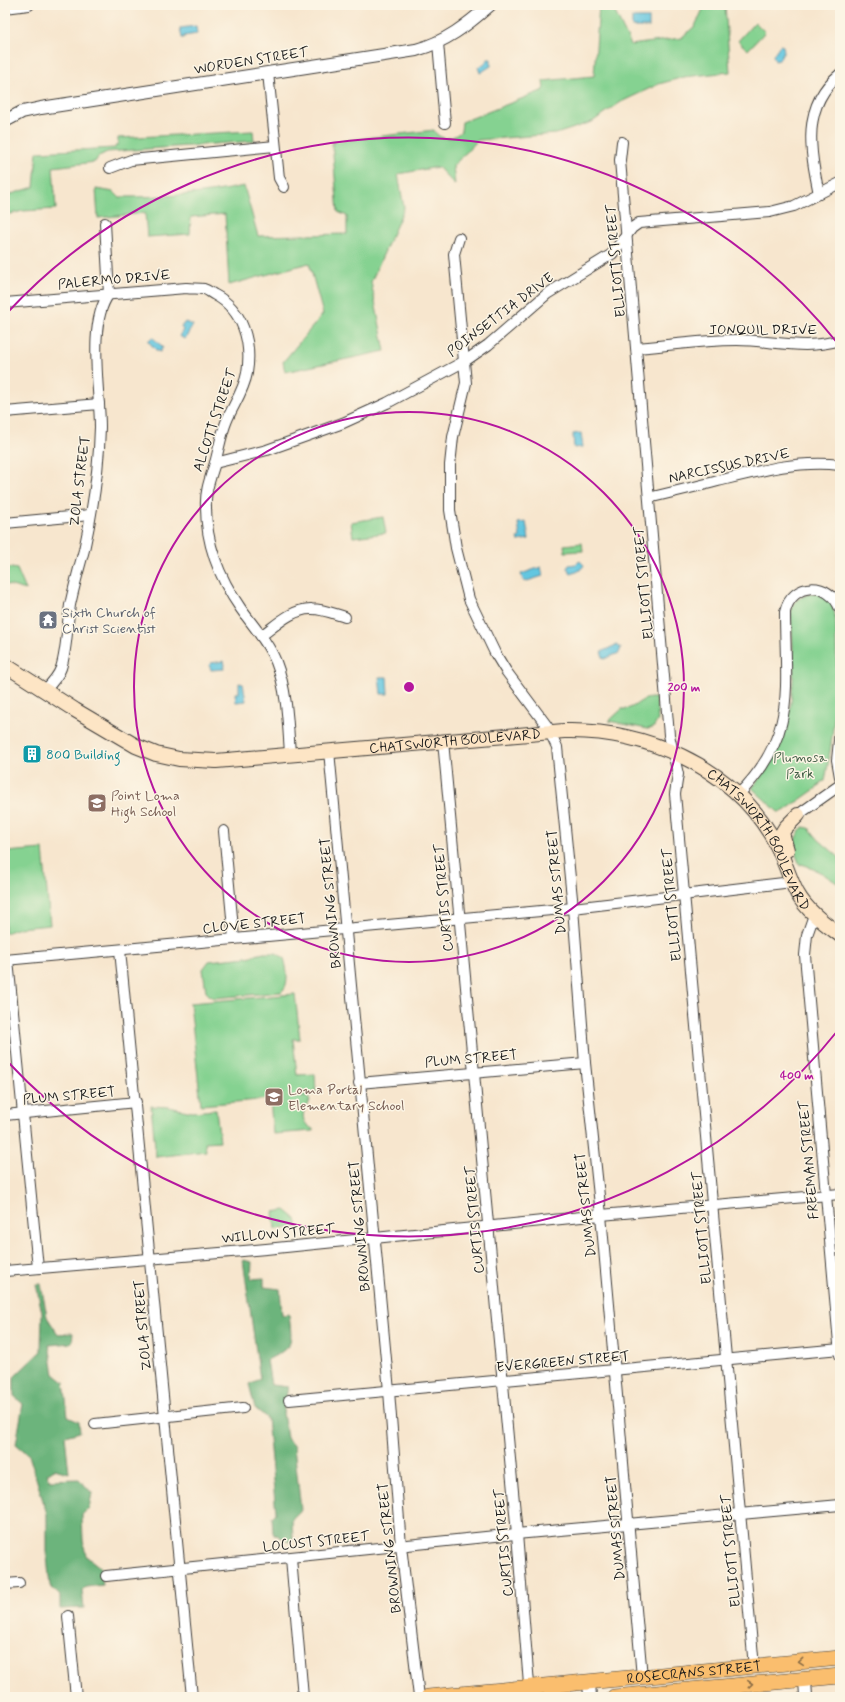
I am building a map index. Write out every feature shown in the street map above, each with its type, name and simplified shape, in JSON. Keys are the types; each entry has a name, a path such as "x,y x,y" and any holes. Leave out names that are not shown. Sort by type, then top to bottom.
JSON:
{"main road":[{"name":"CHATSWORTH BOULEVARD","path":"5,665 130,743 149,752 187,760 208,761 551,732 574,731 607,733 642,740 672,751 710,773 738,795 752,809 771,833 801,899 814,915 840,935"},
{"path":"790,876 790,856 782,835 785,828 798,815"},
{"name":"ROSECRANS STREET","path":"428,1697 589,1690 642,1677 840,1658"},
{"name":"ROSECRANS STREET","path":"614,1697 840,1676"}],"street":[{"path":"5,8 29,5"},
{"name":"WORDEN STREET","path":"5,121 31,109 416,50 438,43 466,26 490,5"},
{"path":"438,43 445,123"},
{"path":"268,73 279,178 284,187"},
{"path":"819,194 812,140 812,117 823,91 840,74"},
{"name":"ELLIOTT STREET","path":"622,142 620,160 626,237 672,751 678,774 675,794 728,1359 754,1667"},
{"path":"110,168 131,160 275,146"},
{"name":"POINSETTIA DRIVE","path":"215,463 267,450 347,422 387,403 465,361 488,345 547,294 612,254 632,228 639,224 770,212 794,206 840,183"},
{"path":"105,223 109,294"},
{"path":"459,238 454,254 465,361 466,386 454,437 450,465 450,510 457,554 469,598 495,653 506,672 551,732"},
{"name":"PALERMO DRIVE","path":"5,301 186,288 205,290 223,299"},
{"name":"ZOLA STREET","path":"45,690 59,673 62,664 70,606 90,515 99,454 97,366 98,322 102,302 109,294"},
{"name":"ALCOTT STREET","path":"223,299 240,318 247,338 248,356 244,384 222,434 215,463 206,490 207,528 212,550 227,588 261,636 275,661 280,676 290,754"},
{"name":"JONQUIL DRIVE","path":"637,348 734,340 790,346 830,343 840,340"},
{"path":"5,412 99,404"},
{"name":"NARCISSUS DRIVE","path":"649,498 775,468 808,463 840,465"},
{"path":"5,523 29,522 90,515"},
{"path":"738,795 762,768 774,748 780,731 786,695 787,673 785,612 788,604 800,591 814,587 823,590 833,597 840,609"},
{"path":"261,636 290,616 304,609 316,609 346,617"},
{"path":"840,731 837,760 840,777"},
{"name":"DUMAS STREET","path":"551,732 557,747 573,908 585,1063 601,1215 642,1677"},
{"name":"CURTIS STREET","path":"443,741 475,1071 517,1534 529,1692"},
{"name":"BROWNING STREET","path":"329,751 389,1391 401,1546 419,1697"},
{"path":"771,833 840,785"},
{"path":"224,831 234,939"},
{"name":"CLOVE STREET","path":"7,960 459,917 573,908 685,895 790,876"},
{"name":"FREEMAN STREET","path":"814,915 808,935 805,955 825,1195 840,1351"},
{"name":"ZOLA STREET","path":"120,950 136,1102 192,1697"},
{"path":"7,960 38,1268"},
{"name":"PLUM STREET","path":"359,1083 475,1071 585,1063"},
{"name":"PLUM STREET","path":"5,1115 136,1102"},
{"name":"WILLOW STREET","path":"5,1271 266,1249 601,1215 840,1194"},
{"name":"EVERGREEN STREET","path":"289,1400 728,1359 840,1351"},
{"path":"95,1424 242,1408"},
{"name":"LOCUST STREET","path":"106,1576 179,1570 517,1534 840,1505"},
{"path":"291,1558 304,1697"},
{"path":"5,1584 19,1582"},
{"path":"68,1616 76,1697"},
{"path":"805,1679 806,1697"}],"green space":[{"path":"599,5 609,5 614,10 631,45 681,38 695,26 705,5 725,5 730,72 684,77 659,84 621,102 592,122 556,134 478,140 453,166 455,185 438,167 398,174 404,208 371,282 385,351 285,372 283,362 323,314 309,263 229,285 225,214 191,217 190,234 147,237 145,213 98,218 96,189 114,192 119,197 135,197 198,193 244,186 258,236 347,234 347,216 338,212 332,142 434,130 443,138 455,136 461,131 462,122 544,90 543,81 594,76"},
{"path":"755,22 765,32 748,50 738,41"},
{"path":"253,131 254,141 107,152 99,156 95,162 53,167 56,209 23,211 5,215 5,196 34,187 37,152 115,148 116,145 118,145 118,138"},
{"path":"383,517 386,533 353,537 351,522"},
{"path":"582,543 583,551 565,552 564,545"},
{"path":"5,567 17,569 26,590 5,584"},
{"name":"Plumosa Park","path":"817,593 826,597 831,602 836,622 836,694 833,729 825,781 821,782 818,787 784,811 778,812 752,788 767,768 778,748 790,707 793,686 793,640 791,616 793,606 803,596"},
{"path":"656,698 658,720 653,728 647,729 609,721 622,709 632,707 646,699"},
{"path":"803,827 809,828 819,840 840,858 840,885 822,873 802,864 800,865 794,845 796,837"},
{"path":"43,849 50,925 19,928 5,933 5,852"},
{"path":"264,953 276,953 284,958 287,981 281,992 215,998 211,997 206,992 203,969 209,961 247,957"},
{"path":"295,994 300,1039 293,1039 297,1075 315,1074 316,1094 296,1097 307,1096 310,1101 303,1116 306,1124 313,1129 313,1131 273,1134 270,1099 201,1105 190,1003"},
{"path":"151,1106 169,1107 192,1112 216,1110 220,1141 205,1142 206,1151 156,1157"},
{"path":"285,1210 296,1219 298,1228 275,1229 273,1212"},
{"path":"243,1260 252,1262 251,1279 264,1278 264,1287 280,1289 282,1315 289,1314 291,1332 290,1343 283,1351 267,1360 271,1385 288,1387 283,1413 287,1438 294,1447 301,1510 292,1519 293,1539 289,1542 273,1533 272,1517 276,1513 267,1418 255,1408 249,1384 260,1379"},
{"path":"36,1284 41,1284 47,1317 58,1334 73,1333 72,1343 49,1345 54,1374 64,1382 68,1417 79,1422 80,1432 65,1436 69,1473 54,1469 47,1474 50,1480 79,1479 92,1493 89,1508 82,1515 83,1540 86,1556 101,1568 103,1585 86,1587 82,1591 84,1608 60,1609 60,1596 50,1586 47,1557 47,1514 29,1455 16,1444 23,1404 14,1396 14,1377 41,1351 42,1313"}],"water":[{"path":"632,18 649,18 649,27 632,27"},
{"path":"196,26 197,34 184,36 184,38 182,38 180,28"},
{"path":"780,45 783,46 784,51 779,60 775,61 773,55"},
{"path":"488,59 491,59 491,66 480,73 478,67 484,64"},
{"path":"185,322 193,325 185,339 179,336 183,330 181,327"},
{"path":"152,337 163,347 160,352 156,350 148,341"},
{"path":"581,433 583,447 574,448 573,434"},
{"path":"526,522 529,539 518,541 517,538 520,537 518,523"},
{"path":"580,561 584,565 583,567 577,572 571,573 567,568 569,565 576,564"},
{"path":"541,567 543,576 524,582 521,574"},
{"path":"616,645 621,648 619,653 604,659 601,652"},
{"path":"224,661 224,669 211,670 209,665 211,663"},
{"path":"379,677 387,677 388,694 381,694"},
{"path":"239,683 243,684 246,701 236,702 235,693 239,693"}],"place":[{"name":"Sixth Church of Christ Scientist","path":"48,620"},
{"name":"800 Building","path":"32,754"},
{"name":"Point Loma High School","path":"97,803"},
{"name":"Loma Portal Elementary School","path":"274,1097"}]}
